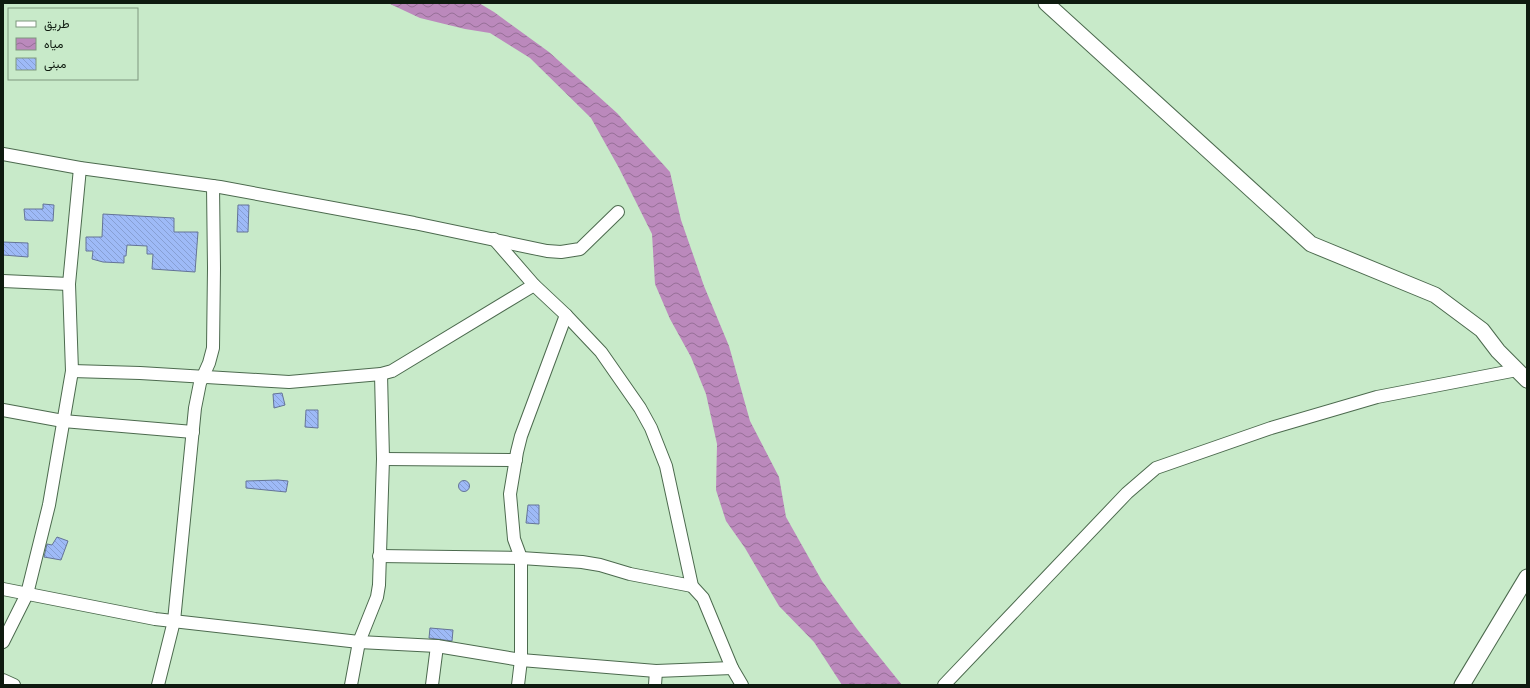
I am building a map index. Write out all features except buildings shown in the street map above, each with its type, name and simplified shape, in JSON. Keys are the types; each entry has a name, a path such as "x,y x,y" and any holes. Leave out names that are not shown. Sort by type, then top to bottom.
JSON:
{"street":[{"path":"1046,3 1311,244 1435,295 1482,330 1498,351 1522,375"},
{"path":"3,154 80,168 213,186 414,223 547,251 560,252 580,249 618,212"},
{"path":"3,642 27,594 49,505 72,371 69,284 80,168"},
{"path":"158,685 174,621 195,408 200,383 213,348 213,186"},
{"path":"494,239 534,285 566,315 601,352 640,408 651,428 666,466 692,586 703,598 732,668 742,685"},
{"path":"3,281 69,284"},
{"path":"72,371 203,376 289,382 381,374 392,371 534,285"},
{"path":"518,685 521,660 521,558 514,539 510,494 521,436 566,315"},
{"path":"351,685 359,642 377,597 379,585 383,459 381,374"},
{"path":"944,685 1127,493 1156,468 1271,428 1377,397 1522,375"},
{"path":"3,410 63,421 193,432"},
{"path":"383,459 516,460"},
{"path":"380,556 521,558 592,563 630,574 692,586"},
{"path":"1462,685 1527,577"},
{"path":"3,589 155,619 359,642 437,646 521,660 656,671 732,668"},
{"path":"432,685 437,646"},
{"path":"655,685 656,671"},
{"path":"3,680 14,685"}],"water":[{"path":"388,3 479,3 494,12 549,52 617,113 670,172 681,220 704,286 729,346 750,421 779,477 786,517 822,581 857,629 902,685 842,685 814,642 779,606 745,548 726,521 716,490 717,444 706,394 691,357 670,319 655,284 652,234 619,168 591,118 530,58 490,33 465,29 420,18"}]}
